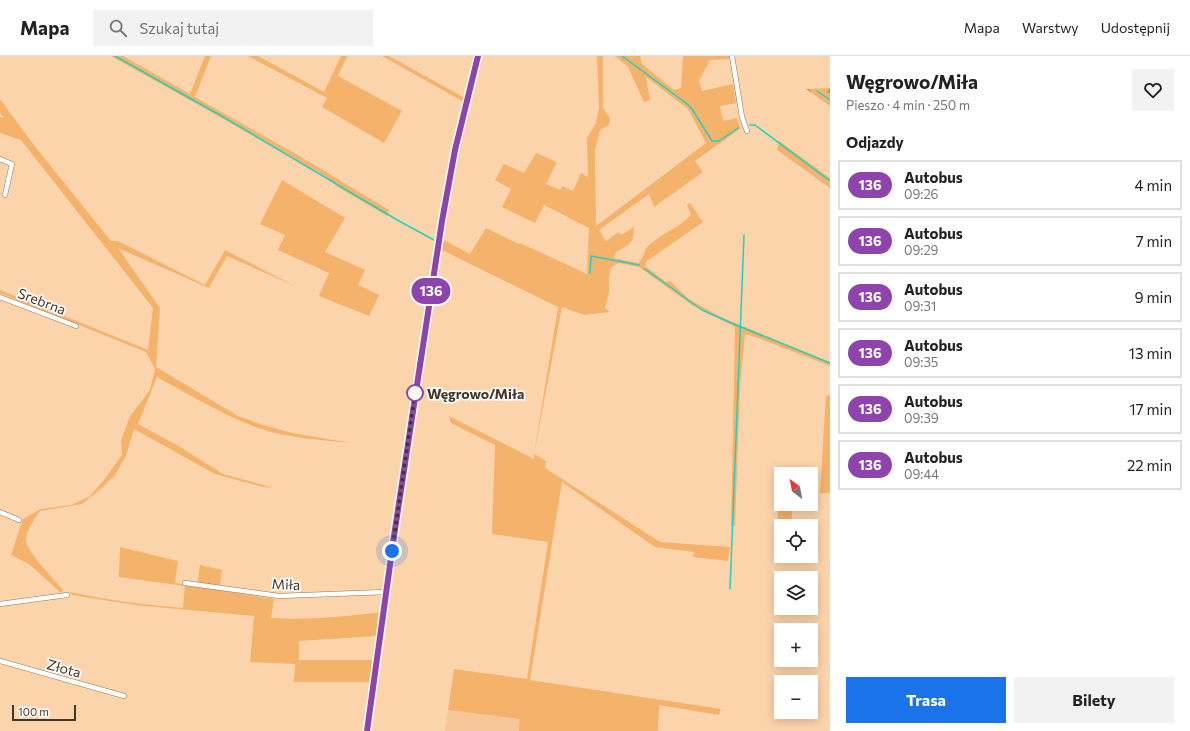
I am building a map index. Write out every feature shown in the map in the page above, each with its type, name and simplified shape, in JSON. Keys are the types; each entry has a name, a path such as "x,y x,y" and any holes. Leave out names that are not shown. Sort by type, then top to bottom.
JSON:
{"street":[{"path":"367,731 386,592 442,221 455,150 478,56"},
{"path":"732,56 742,117 747,130"},
{"path":"0,159 12,164 5,195"},
{"name":"Srebrna","path":"0,297 76,326"},
{"path":"0,512 19,520"},
{"name":"Miła","path":"185,583 279,596 386,592"},
{"path":"0,604 67,595"},
{"name":"Złota","path":"0,661 124,696"}],"shaded area":[{"path":"448,710 521,719 519,731 445,731"}],"green space":[{"path":"111,56 123,56 190,94 205,56 211,56 195,97 301,157 389,210 387,216 336,186 325,176"},
{"path":"248,56 258,56 324,92 341,56 347,56 338,76 402,111 384,143 322,107 327,98"},
{"path":"382,56 389,56 463,97 464,102"},
{"path":"597,56 603,56 603,108 610,118 609,125 600,130 595,150 596,226 706,143 688,109 646,77 650,100 644,102 628,67 615,56 640,56 642,64 674,90 681,88 683,56 729,56 729,59 710,60 699,81 702,91 733,84 736,103 720,106 723,121 737,118 741,128 695,161 703,172 654,207 649,194 599,230 606,241 619,232 621,235 634,227 633,239 628,245 616,252 614,258 638,263 642,259 647,247 652,242 681,224 691,215 687,205 690,203 703,222 647,261 645,266 666,282 670,281 690,300 721,317 830,362 830,366 745,334 740,387 735,526 731,526 735,327 692,305 639,267 619,263 611,267 609,293 605,308 610,312 584,315 562,307 534,454 558,307 440,249 442,239 470,254 486,228 587,274 589,228 544,205 535,223 502,207 511,189 495,180 504,164 524,173 536,153 557,162 546,184 560,190 562,186 573,191 581,173 588,177 587,138 596,123 599,109"},
{"path":"830,88 830,106 806,89"},
{"path":"0,99 33,144 111,241 118,241 205,285 225,250 295,286 227,256 209,288 118,248 160,308 156,367 238,416 292,433 351,443 316,440 258,428 220,411 157,377 138,424 177,445 223,474 274,488 263,487 215,474 134,429 126,456 115,475 103,487 82,504 40,511 29,529 26,541 31,552 63,590 61,593 29,564 11,555 23,519 41,509 71,505 89,497 104,480 122,455 121,441 130,416 150,390 155,369 146,352 0,293 0,290 148,350 153,308 21,140 0,133 0,117 4,118 0,113"},
{"path":"779,141 830,178 830,188 777,150"},
{"path":"282,180 345,218 325,252 365,270 358,285 379,295 369,316 319,296 329,273 278,250 285,235 260,224"},
{"path":"826,395 830,396 830,493 820,493"},
{"path":"449,416 534,459 534,454 546,461 545,468 660,542 730,547 728,561 693,557 694,552 655,547 562,482 530,680 721,709 719,715 659,705 658,731 519,731 520,719 448,710 454,669 527,679 548,542 492,534 495,445 451,423"},
{"path":"778,511 792,511 791,519 778,519"},
{"path":"120,547 178,561 175,583 197,586 200,565 222,570 219,590 274,599 271,618 326,618 381,612 377,636 299,641 299,660 373,660 370,682 294,682 295,664 250,662 254,616 135,605 72,595 70,592 126,602 183,608 185,586 119,577"}],"waterway":[{"path":"115,56 218,114 399,221 434,240"},
{"path":"622,56 686,103 692,109 712,141 719,141 738,128"},
{"path":"817,91 830,100"},
{"path":"750,125 755,125 830,181"},
{"path":"730,589 744,235"},
{"path":"590,273 591,256 639,265"},
{"path":"645,269 702,310 830,363"}],"bus line":[{"name":"136","path":"367,731 394,536 442,221 455,150 478,56"}],"place":[{"name":"Węgrowo/Miła","path":"415,393"}],"route":[{"path":"392,551 415,393"}]}
